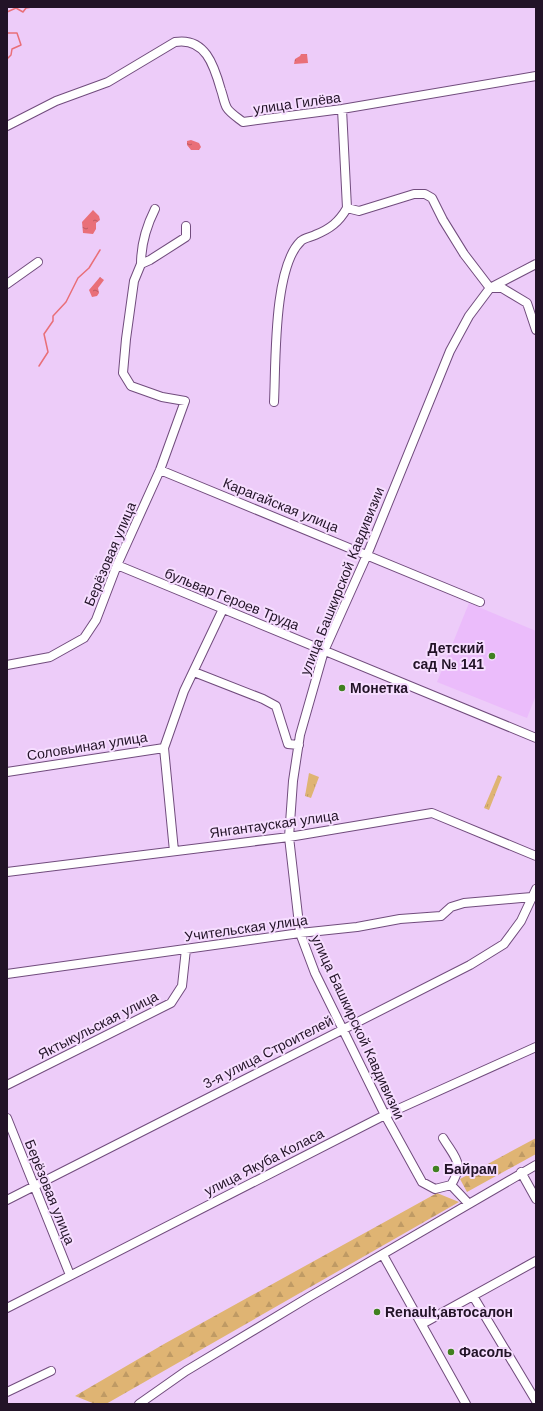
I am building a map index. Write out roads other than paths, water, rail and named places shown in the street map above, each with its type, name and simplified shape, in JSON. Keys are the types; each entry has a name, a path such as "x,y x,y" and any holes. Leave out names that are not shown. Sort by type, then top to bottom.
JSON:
{"street":[{"name":"улица Гилёва","path":"7,126 56,101 108,82 174,42 186,41 197,45 205,52 218,76 227,108 243,122 342,109 536,76"},
{"path":"274,402 283,277 292,256 301,241 325,231 338,222 347,208 342,109"},
{"path":"347,208 359,211 414,194 425,194 432,198 443,220 464,254 490,288 502,288 527,303 536,330"},
{"path":"155,210 146,227 141,250 141,264 186,237 186,226"},
{"path":"7,284 38,262"},
{"name":"Берёзовая улица","path":"7,665 50,657 84,638 96,620 117,566 160,470 185,401 162,397 131,386 123,373 134,281 141,264"},
{"name":"улица Башкирской Кавдивизии","path":"451,1185 435,1189 422,1182 385,1115 315,973 300,933 289,836 293,781 299,746 313,686 324,651 367,555 450,351 469,316 490,288 536,264"},
{"name":"Карагайская улица","path":"160,470 480,602"},
{"name":"бульвар Героев Труда","path":"117,566 536,738"},
{"name":"Соловьиная улица","path":"7,772 164,748 184,691 223,609"},
{"path":"194,672 263,699 276,706 288,744 299,746"},
{"path":"164,748 174,851"},
{"name":"Янгантауская улица","path":"7,872 289,836 432,813 536,856"},
{"name":"3-я улица Строителей","path":"7,1200 342,1028 470,965 504,944 521,921 536,889"},
{"name":"Учительская улица","path":"7,974 300,933 441,916 451,906 464,903 532,897"},
{"name":"Яктыкульская улица","path":"7,1085 171,1003 182,986 186,949"},
{"name":"улица Якуба Коласа","path":"7,1308 385,1115 536,1047"},
{"name":"Берёзовая улица","path":"7,1118 70,1275"},
{"path":"443,1138 458,1163 459,1172 451,1185 468,1203"},
{"path":"139,1404 186,1371 520,1172 536,1164"},
{"path":"520,1172 536,1199"},
{"path":"382,1255 466,1404"},
{"path":"422,1324 536,1261"},
{"path":"473,1296 536,1401"},
{"path":"7,1392 51,1371"}],"water":[{"path":"301,54 307,54 308,63 294,64 295,59"},
{"path":"191,140 199,143 201,147 199,150 191,150 187,145 187,141"},
{"path":"93,210 99,216 100,220 96,223 96,229 93,234 83,233 82,222"},
{"path":"100,277 104,280 98,288 99,293 97,296 92,297 89,290"}],"waterway":[{"path":"7,12 16,8 23,12 26,8 32,7"},
{"path":"7,33 17,33 21,45 12,49 11,55 7,59"},
{"path":"39,366 48,352 44,334 53,321 53,316 66,302 78,278 89,268 100,250"}],"place":[{"name":"Детский сад № 141","path":"492,656"},
{"name":"Монетка","path":"342,688"},
{"name":"Байрам","path":"436,1169"},
{"name":"Renault,автосалон","path":"377,1312"},
{"name":"Фасоль","path":"451,1352"}]}
